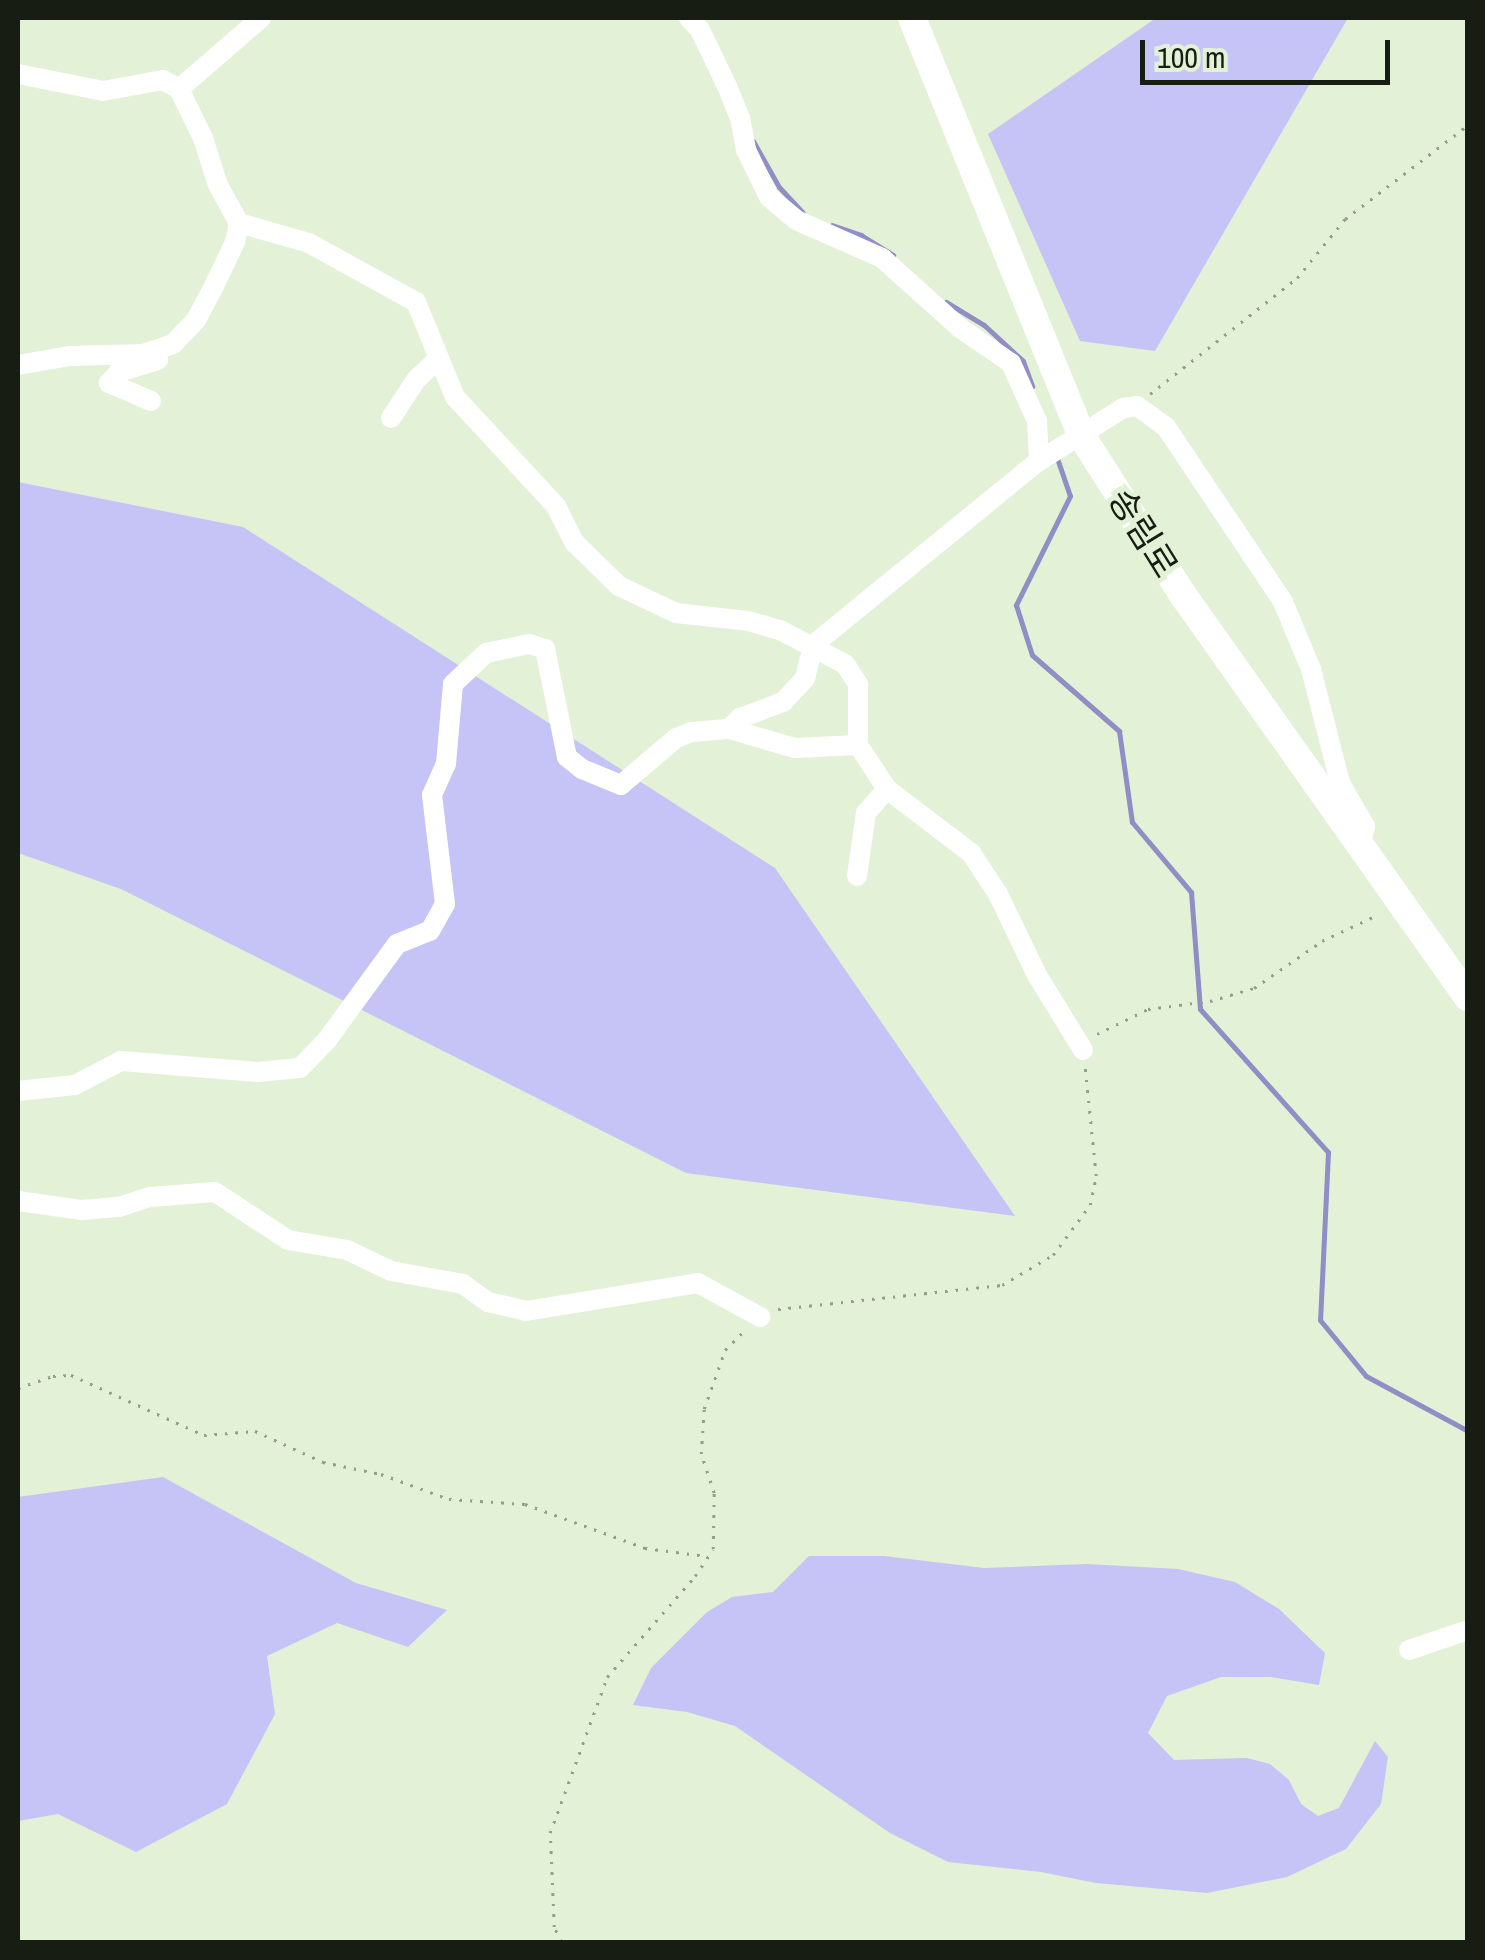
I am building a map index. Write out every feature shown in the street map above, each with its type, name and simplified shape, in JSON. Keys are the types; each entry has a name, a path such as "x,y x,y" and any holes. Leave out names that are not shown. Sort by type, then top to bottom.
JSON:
{"main road":[{"name":"송림로","path":"912,18 1081,435 1182,595 1468,997"}],"lane":[{"path":"179,89 258,18"},
{"path":"688,18 700,30 727,86 740,118 746,150 769,197 796,220 882,258 960,328 1011,363 1037,420 1039,462"},
{"path":"18,74 37,74 103,91 164,80 179,89 203,138 218,185 239,222 236,242 196,320 160,359 120,372 109,383 151,401"},
{"path":"239,222 309,243 416,302 454,397 556,506 574,542 619,586 676,613 748,621 814,644 844,664 858,684 858,745 886,789 971,853 998,894 1036,976 1083,1050"},
{"path":"18,365 70,356 143,354 173,344"},
{"path":"391,418 416,380 437,360"},
{"path":"729,729 740,718 783,702 805,678 814,644 1039,462 1122,408 1137,406 1166,426 1177,440 1283,602 1311,669 1340,783 1366,826 1361,844"},
{"path":"18,1091 75,1085 121,1061 258,1072 300,1068 327,1040 397,944 430,932 445,904 432,796 446,764 453,684 486,653 529,644 545,649 566,757 620,785 676,738 692,732 729,729 794,748 858,745"},
{"path":"857,876 866,812 886,789"},
{"path":"18,1201 82,1210 119,1207 150,1197 215,1192 288,1240 347,1250 391,1271 462,1284 488,1302 526,1311 698,1283 760,1317"},
{"path":"1410,1650 1468,1630"}],"path":[{"path":"1137,406 1297,278 1345,219 1468,125"},
{"path":"561,1942 554,1927 550,1833 606,1677 712,1549 714,1493 702,1454 704,1409 726,1350 768,1310 1002,1285 1053,1255 1090,1205 1096,1176 1083,1050 1090,1038 1148,1009 1210,1001 1254,988 1322,941 1402,903"},
{"path":"18,1388 53,1376 72,1375 204,1435 255,1430 322,1462 381,1474 433,1494 525,1504 644,1548 708,1556"}],"shaded area":[{"path":"1156,18 1348,18 1155,351 1080,341 988,134"},
{"path":"18,482 243,527 775,868 1015,1216 686,1173 121,889 18,853"},
{"path":"163,1477 356,1583 447,1610 408,1647 337,1623 267,1656 275,1714 227,1804 136,1852 58,1814 18,1821 18,1497"},
{"path":"809,1556 884,1556 984,1568 1086,1564 1178,1569 1235,1582 1279,1609 1325,1653 1319,1685 1271,1677 1221,1677 1167,1696 1148,1733 1174,1760 1247,1758 1270,1764 1289,1780 1301,1804 1318,1816 1339,1808 1375,1741 1388,1757 1381,1804 1346,1849 1287,1877 1207,1893 1096,1883 1041,1872 948,1862 890,1833 735,1726 687,1712 633,1705 651,1668 707,1612 732,1597 773,1592"}],"waterway":[{"path":"753,141 779,187 803,213"},
{"path":"832,225 861,235 893,255"},
{"path":"946,302 984,325 1023,361 1032,386"},
{"path":"1057,458 1070,496 1016,605 1032,655 1119,731 1132,822 1191,892 1200,1009 1328,1152 1320,1320 1366,1376 1468,1431"}]}
